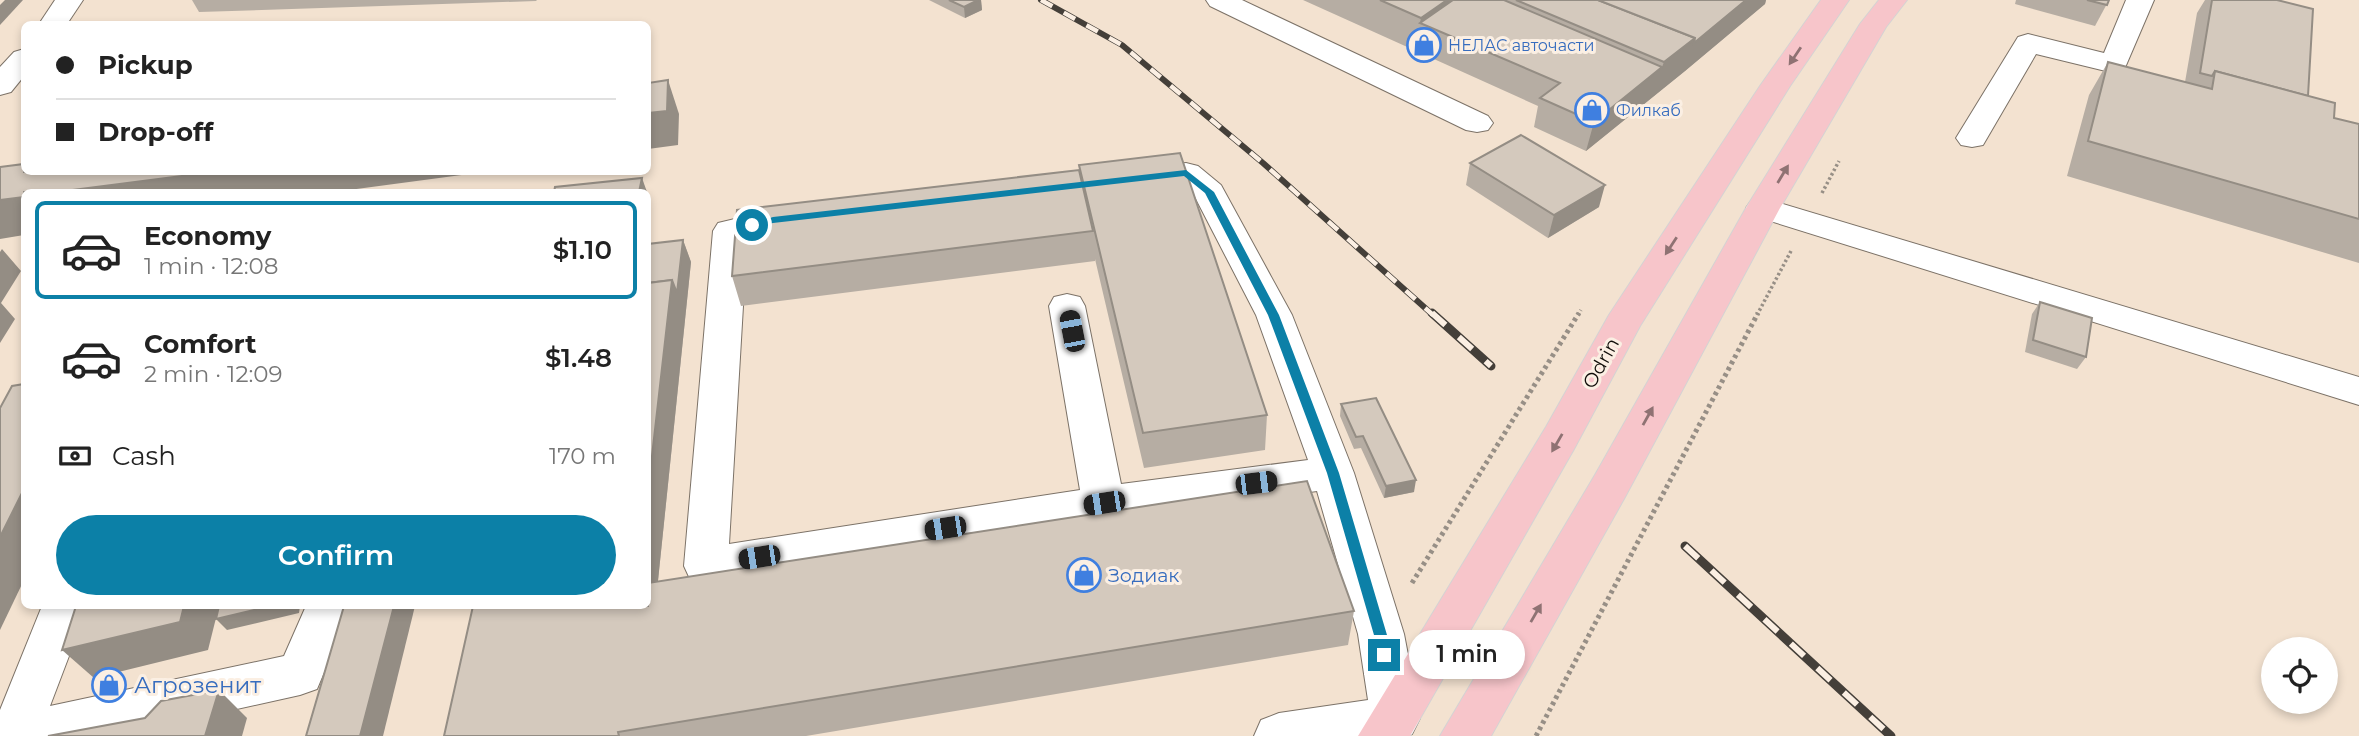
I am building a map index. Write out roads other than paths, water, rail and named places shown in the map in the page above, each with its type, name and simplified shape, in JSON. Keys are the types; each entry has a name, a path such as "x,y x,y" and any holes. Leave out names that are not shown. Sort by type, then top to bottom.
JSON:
{"main road":[{"name":"Odrin","path":"1389,727 1560,438 1622,324 1775,86 1835,0"},
{"path":"1465,736 1610,486 1763,208 1874,23 1893,0"}],"street":[{"path":"55,21 69,0"},
{"path":"1220,0 1477,123"},
{"path":"1972,138 2028,43 2114,64 2140,0"},
{"path":"0,86 21,62"},
{"path":"1097,183 1186,173 1209,192 1273,315 1333,473 1381,635 1389,727 1279,736"},
{"path":"1763,208 2359,391"},
{"path":"814,215 773,220 730,231 706,566 1104,503 1333,473"},
{"path":"1068,306 1104,503"},
{"path":"14,736 64,609"},
{"path":"14,736 300,674 328,609"}],"railway":[{"path":"1041,0 1122,45 1263,163 1433,315"},
{"path":"1432,313 1491,366"},
{"path":"1685,546 1891,736"}],"place":[{"name":"НЕЛАС авточасти","path":"1424,45"},
{"name":"Филкаб","path":"1592,110"},
{"name":"Зодиак","path":"1084,575"},
{"name":"Агрозенит","path":"109,685"}]}
